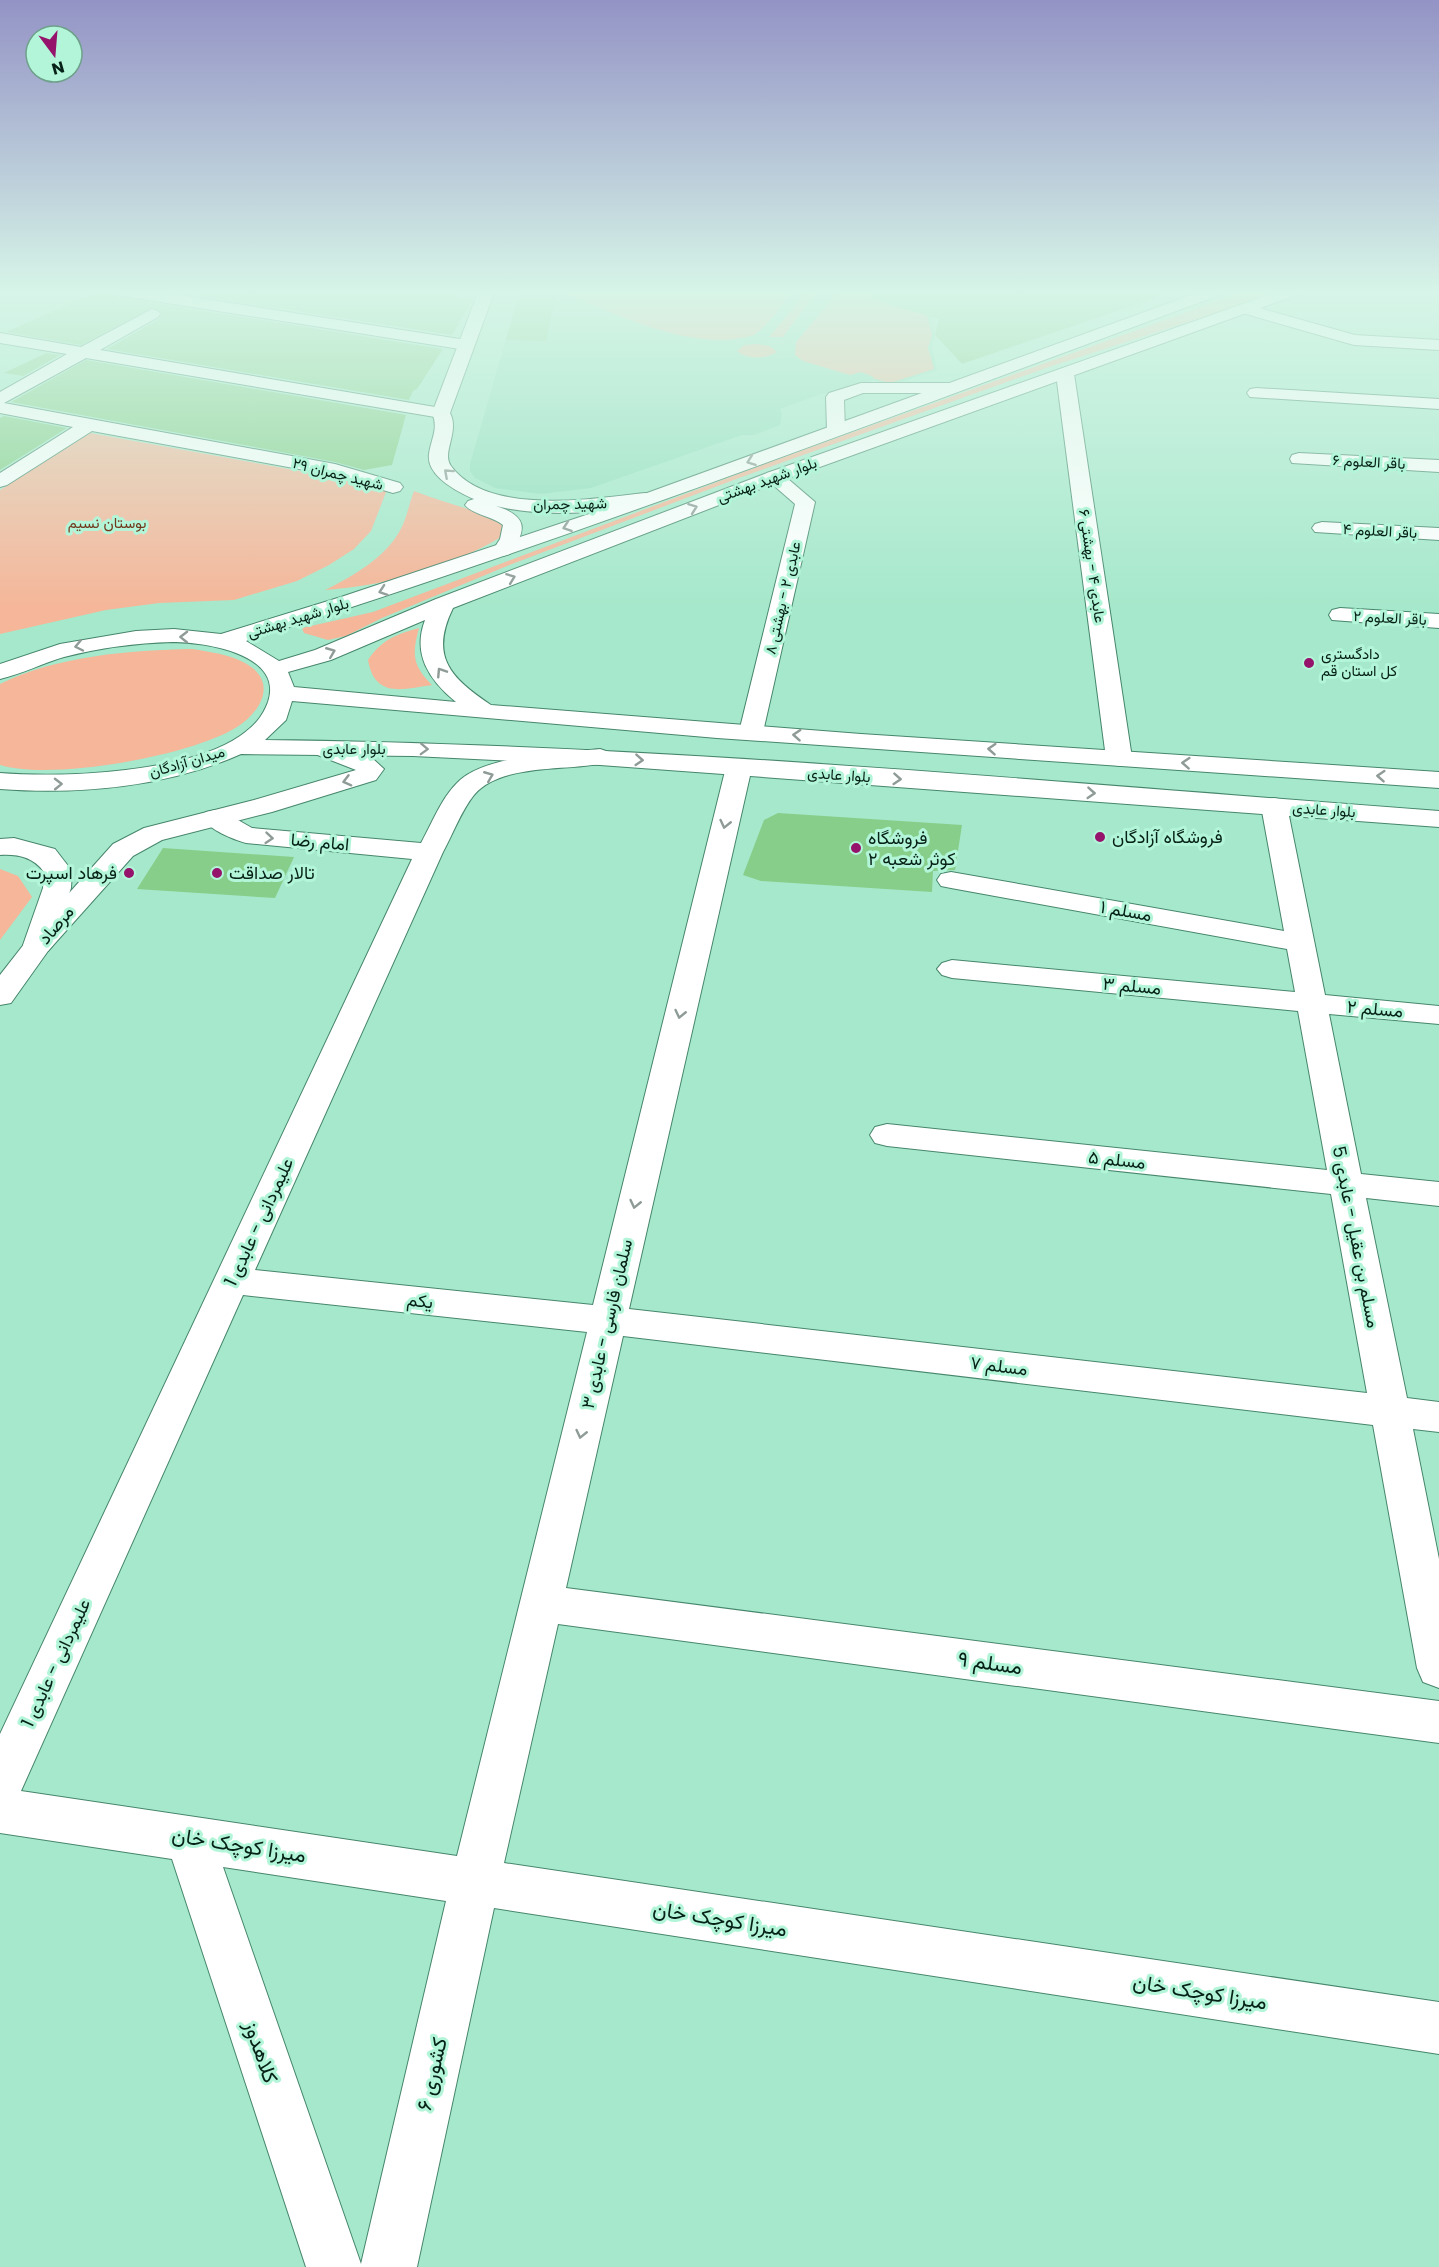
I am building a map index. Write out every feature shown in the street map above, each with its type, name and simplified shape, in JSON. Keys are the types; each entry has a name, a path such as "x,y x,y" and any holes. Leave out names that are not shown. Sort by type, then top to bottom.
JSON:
{"street":[{"path":"340,396 441,413"},
{"name":"شهید چمران","path":"447,396 441,413 446,423 438,457 440,466 466,488 491,497 543,506 568,507 645,500"},
{"path":"836,430 835,397 838,396"},
{"name":"بلوار شهید بهشتی","path":"222,641 336,607 503,550 930,396"},
{"name":"بلوار شهید بهشتی","path":"275,669 323,655 444,604 774,477 1003,396"},
{"name":"عابدی ۴ - بهشتی ۶","path":"1068,396 1119,758"},
{"path":"1302,396 1439,404"},
{"name":"شهید چمران ۲۹","path":"0,408 335,470 393,487"},
{"path":"420,462 422,443 431,421 441,413"},
{"path":"0,481 90,424"},
{"name":"باقر العلوم ۶","path":"1299,459 1439,466"},
{"name":"عابدی ۲ - بهشتی ۸","path":"750,732 805,502 774,477"},
{"path":"437,489 453,498 506,516 515,531 514,537 503,550"},
{"name":"باقر العلوم ۴","path":"1322,528 1439,534"},
{"path":"444,604 434,621 429,640 432,659 442,677 460,695 484,711"},
{"path":"336,607 333,615 338,622 349,628 380,631"},
{"name":"باقر العلوم ۲","path":"1340,615 1439,621"},
{"path":"0,672 68,649 137,638 185,636 241,646 261,657 275,669 284,693 750,732 1439,780"},
{"path":"0,658 31,660"},
{"name":"میدان آزادگان","path":"12,783 76,784 118,779 172,770 209,759 257,737 271,723 280,708 284,693"},
{"name":"بلوار عابدی","path":"239,747 413,749 600,757 1439,819"},
{"name":"مرصاد","path":"0,996 38,945 123,850 153,834 367,775 371,769 363,763 324,749"},
{"name":"علیمردانی - عابدی 1","path":"0,1785 429,852 467,788 487,774 519,767 600,757"},
{"name":"سلمان فارسی - عابدی ۳","path":"475,1881 739,767"},
{"path":"0,794 12,783"},
{"name":"مسلم بن عقیل - عابدی 5","path":"1274,806 1439,1668"},
{"name":"امام رضا","path":"215,818 246,836 429,852"},
{"path":"0,847 14,846 45,855 58,871 57,888 38,945"},
{"name":"مسلم ۱","path":"951,880 1300,943"},
{"name":"مسلم ۳","path":"952,969 1311,1003"},
{"name":"مسلم ۲","path":"1311,1003 1439,1015"},
{"name":"مسلم ۵","path":"887,1135 1439,1194"},
{"name":"یکم","path":"232,1281 608,1320"},
{"name":"مسلم ۷","path":"608,1320 1439,1417"},
{"name":"مسلم ۹","path":"541,1603 1439,1722"},
{"name":"میرزا کوچک خان","path":"0,1810 1439,2028"},
{"name":"کلاهدوز","path":"189,1838 334,2267"},
{"name":"کشوری ۶","path":"389,2267 475,1881"}],"shaded area":[{"path":"490,396 816,396 780,409 782,413 780,425 754,435 742,435 591,488 541,494 495,488 475,478 470,471"}],"green space":[{"path":"954,396 969,396 739,478 512,564 382,618 346,636 328,640 304,633 302,628 373,612 770,462"},
{"name":"بوستان نسیم","path":"90,433 388,487 371,531 354,549 297,581 234,600 159,603 106,610 0,634 0,490"},
{"path":"414,491 504,523 501,537 460,558 416,574 393,580 325,590 360,571 390,544 404,522"},
{"path":"419,628 415,659 425,678 432,685 401,689 384,686 377,681 368,660 378,647 390,639"},
{"path":"192,649 232,657 255,670 261,678 264,687 263,696 253,713 237,727 216,738 188,747 121,763 52,770 0,765 0,684 45,667 94,656"},
{"path":"0,869 18,876 32,897 0,940"}],"building":[{"path":"22,396 294,396 406,415 392,465 364,470 335,462 11,402"},
{"path":"384,396 411,396 409,400"},
{"path":"4,416 67,428 0,470 0,418"},
{"name":"فروشگاه کوثر شعبه ۲","path":"778,813 962,825 955,870 933,871 932,892 761,881 743,875 764,820"},
{"name":"تالار صداقت","path":"163,848 294,857 275,898 137,889"}],"place":[{"name":"دادگستری کل استان قم","path":"1309,663"},
{"name":"فروشگاه آزادگان","path":"1100,837"},
{"name":"فروشگاه کوثر شعبه ۲","path":"856,848"},
{"name":"فرهاد اسپرت","path":"129,873"},
{"name":"تالار صداقت","path":"217,873"}]}
